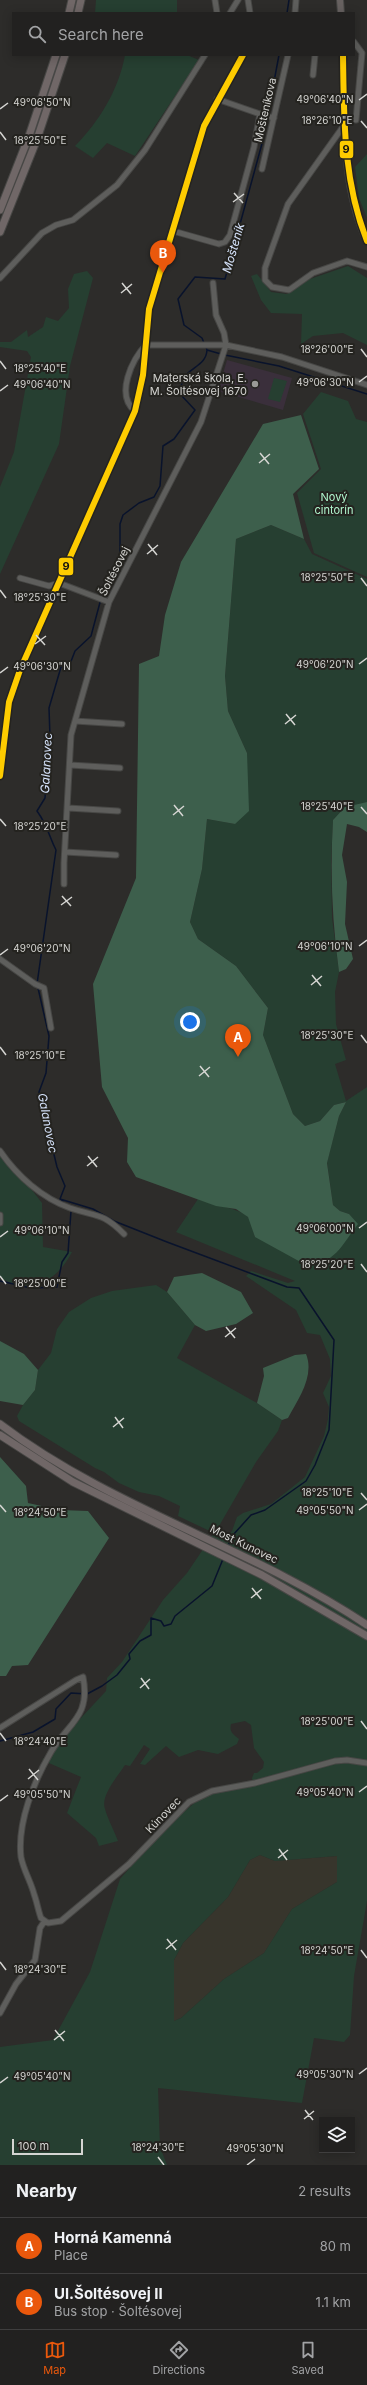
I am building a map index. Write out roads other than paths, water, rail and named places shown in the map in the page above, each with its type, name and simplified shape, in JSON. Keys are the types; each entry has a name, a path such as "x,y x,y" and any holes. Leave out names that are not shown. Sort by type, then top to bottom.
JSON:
{"highway":[{"path":"68,12 72,0"},
{"path":"78,12 81,0"},
{"path":"0,210 29,136 56,56"},
{"path":"0,232 37,138 65,56"},
{"name":"Most Kunovec","path":"0,1424 75,1473 162,1517 241,1554 315,1593 367,1625"},
{"name":"Most Kunovec","path":"0,1435 73,1482 262,1575 311,1601 367,1636"}],"main road":[{"path":"340,0 341,12"},
{"path":"343,56 346,124 352,201 367,242"}],"street":[{"path":"216,0 217,12"},
{"path":"231,12 238,0"},
{"path":"248,0 250,12"},
{"path":"295,12 296,0"},
{"path":"355,43 362,53 356,120"},
{"path":"0,278 42,233 56,225 73,220 118,185 145,150 204,56"},
{"path":"0,776 9,702 20,670 135,411 142,381 149,309 204,126 217,99 242,56"},
{"name":"Mošteníkova","path":"173,231 219,244 226,242 230,235 267,116 288,56"},
{"path":"313,75 315,56"},
{"name":"Mošteníkova","path":"217,99 267,116"},
{"name":"Mošteníkova","path":"262,169 267,116"},
{"path":"346,124 288,204 265,268 265,280 272,287 289,290 313,273 347,261 367,267"},
{"path":"213,283 216,315 224,333 226,345"},
{"path":"146,345 226,345 282,357 367,385"},
{"path":"135,411 127,402 126,388 135,360 146,345"},
{"name":"Šoltésovej","path":"64,884 71,735 109,602 201,422 226,345"},
{"name":"Šoltésovej","path":"20,578 49,586 59,583 109,602"},
{"path":"75,721 122,724"},
{"path":"70,764 120,768"},
{"path":"68,808 118,811"},
{"path":"65,852 116,855"},
{"path":"0,959 37,985 44,988 51,1028"},
{"path":"0,1151 12,1169 37,1190 72,1208 97,1214 113,1223 124,1234"},
{"path":"0,1215 0,1223"},
{"path":"0,1728 83,1677 86,1690 84,1706 76,1722 51,1751 28,1799 24,1814 21,1857 39,1913 44,1922 40,1928 35,1960 16,1984 0,2013"},
{"name":"Kúnovec","path":"44,1922 53,1923 61,1921 129,1864 189,1802 212,1791 255,1783 335,1761 347,1760 367,1763"}],"waterway":[{"name":"Mošteník","path":"287,12 289,0"},
{"name":"Mošteník","path":"204,343 202,338 184,325 178,299 195,277 225,279 263,140 279,56"},
{"name":"Mošteník","path":"206,347 207,350 221,354"},
{"name":"Galanovec","path":"37,984 56,850 46,826 37,811 45,798 50,737 49,708 61,667 70,664 75,651 91,636 106,580 120,561 120,524 123,515 139,503 154,497 160,486 163,446 174,439 195,410 181,395 182,383 184,377 200,364 206,356 207,350"},
{"name":"Mošteník","path":"225,355 279,366 367,394"},
{"name":"Galanovec","path":"38,988 49,1036 46,1073 39,1092 57,1167 65,1186 60,1199 64,1203"},
{"path":"60,1199 93,1209 114,1221 287,1287 299,1288 334,1340 329,1430 315,1465 306,1481 265,1510 251,1515 233,1535 228,1546"},
{"name":"Galanovec","path":"0,1281 31,1288 57,1287 62,1262 68,1253 71,1211"},
{"path":"0,1741 33,1732 55,1719 56,1709 71,1693 87,1694 102,1686 117,1675 130,1659 129,1654 140,1641 151,1635 151,1618 161,1621 164,1626 171,1624 175,1616 212,1586 223,1559"}],"place":[{"name":"Ul.Šoltésovej II","path":"163,273"},
{"name":"Materská škola, E. M. Šoltésovej 1670","path":"255,384"},
{"name":"Horná Kamenná","path":"238,1057"}],"park label":[{"name":"Nový cintorín","path":"334,503"}]}
